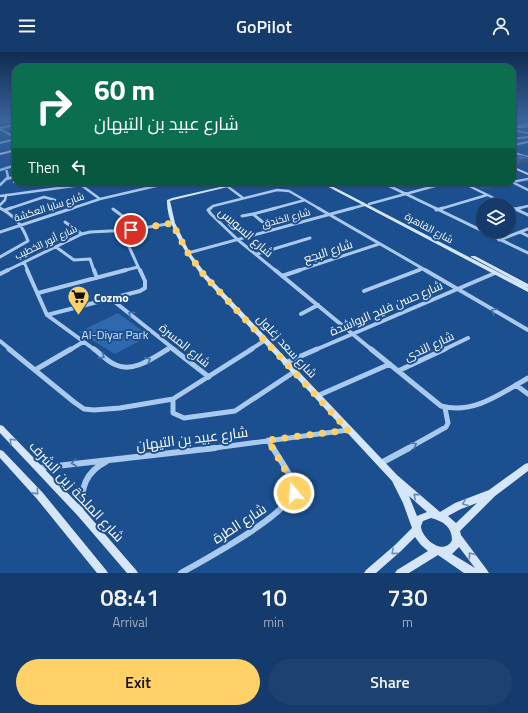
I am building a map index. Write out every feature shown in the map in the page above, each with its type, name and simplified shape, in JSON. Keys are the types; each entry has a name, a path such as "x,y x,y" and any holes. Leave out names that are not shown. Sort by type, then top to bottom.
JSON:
{"main road":[{"path":"0,153 12,150"},
{"path":"516,167 528,171"},
{"path":"516,168 528,174"},
{"name":"شارع سعد زغلول","path":"227,186 170,200 168,202 172,223 188,253 219,293 380,464 394,478 438,515"},
{"name":"شارع القاهرة","path":"329,186 528,286"},
{"name":"شارع القاهرة","path":"335,186 528,290"},
{"name":"شارع الملكة زين الشرف","path":"0,428 81,513 133,573"},
{"path":"0,453 40,496 103,573"},
{"path":"400,573 438,552 446,552 455,547 456,533 492,493 528,466"},
{"name":"شارع سعد زغلول","path":"394,478 407,501 416,528"},
{"path":"369,573 398,548 416,528 420,517 425,515 438,515 492,493"},
{"path":"438,515 451,524 484,573"},
{"path":"416,528 423,543 473,573"}],"street":[{"path":"516,153 528,157"},
{"path":"0,170 12,166"},
{"path":"6,168 8,174 7,179"},
{"path":"0,185 7,179 12,177"},
{"path":"516,181 528,179"},
{"path":"516,184 528,190"},
{"path":"0,196 74,186"},
{"path":"83,186 100,199"},
{"name":"شارع سابا العكشة","path":"0,232 100,199 156,186"},
{"path":"227,186 243,198"},
{"path":"389,186 498,240 528,253"},
{"name":"شارع الخندق","path":"188,253 435,186"},
{"path":"469,186 493,198"},
{"name":"شارع السويس","path":"445,408 430,399 390,364 238,240 208,211 214,206 243,198 282,190 289,191 528,330"},
{"path":"0,256 19,247 28,240 12,216 0,206 5,200 6,195"},
{"path":"436,210 487,195"},
{"path":"5,210 44,197 55,200"},
{"path":"242,216 304,200"},
{"path":"516,209 528,206"},
{"path":"113,209 141,229"},
{"path":"516,209 528,215"},
{"path":"253,214 272,230"},
{"path":"65,222 82,234"},
{"name":"شارع أنور الخطيب","path":"0,274 82,234 90,232 141,229 172,223"},
{"path":"498,240 528,229"},
{"path":"47,315 111,299 140,291 145,288 146,283 122,231"},
{"path":"520,232 528,236"},
{"path":"257,254 310,238"},
{"name":"شارع البجع","path":"282,276 380,244"},
{"path":"56,247 74,260 90,259 97,278"},
{"path":"24,262 47,315 116,365 123,367 138,365 172,347"},
{"path":"38,293 138,268"},
{"path":"364,291 422,269"},
{"name":"شارع حسن فليح الرواشدة","path":"285,363 495,273"},
{"name":"شارع المسرة","path":"111,299 209,377"},
{"path":"301,314 318,305"},
{"name":"شارع الندى","path":"398,371 468,338"},
{"path":"0,340 74,402 84,409 94,410 120,408 173,399 264,341"},
{"path":"35,370 83,342"},
{"path":"316,396 390,364"},
{"path":"173,399 173,413 180,417 196,417 235,411 294,372"},
{"path":"380,464 448,426 445,408 459,410 468,408 528,378"},
{"path":"516,385 528,394"},
{"name":"شارع عبيد بن التيهان","path":"39,468 190,451 348,430"},
{"name":"شارع الطرة","path":"181,573 259,526 280,510 292,498 294,493 292,482 268,440"},
{"name":"شارع عبيد بن التيهان","path":"81,513 81,497 86,478 94,468 110,460"}],"green space":[{"name":"Al-Diyar Park","path":"118,313 144,332 147,337 115,354 79,332"}],"building":[{"path":"523,156 528,159 520,160 516,158 516,157"}],"place":[{"name":"Cozmo","path":"78,316"}],"route":[{"path":"131,230 172,223 188,253 219,293 348,430 268,440 292,482 294,493"}]}
